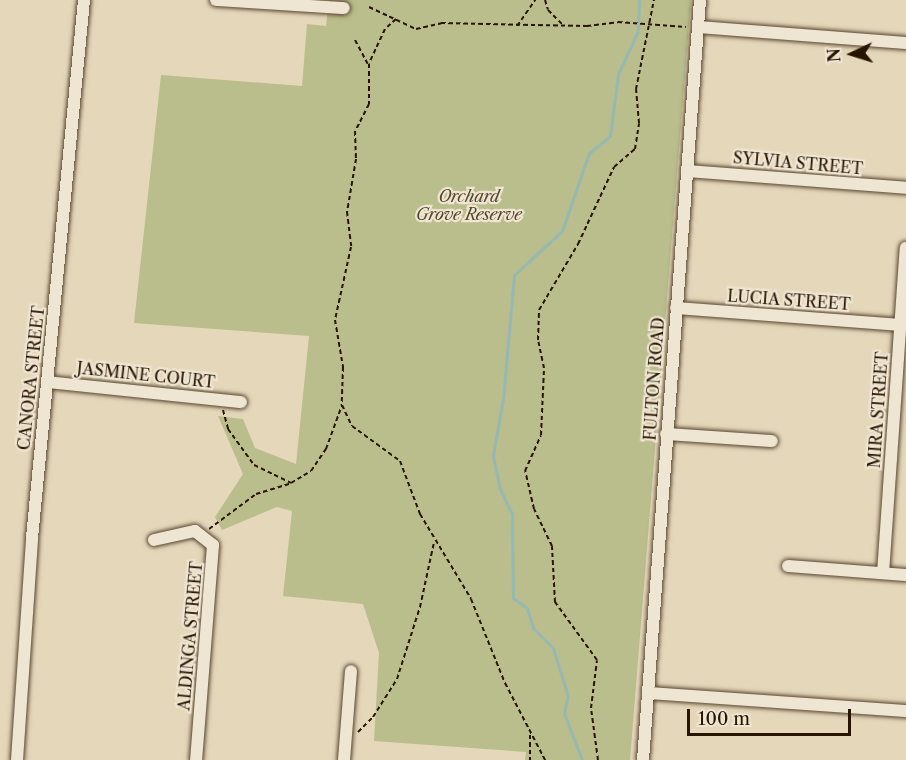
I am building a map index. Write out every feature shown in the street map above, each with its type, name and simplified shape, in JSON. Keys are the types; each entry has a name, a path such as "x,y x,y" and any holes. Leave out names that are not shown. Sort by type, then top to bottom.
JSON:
{"street":[{"name":"CANORA STREET","path":"17,760 32,538 84,0"},
{"path":"216,0 344,8"},
{"name":"FULTON ROAD","path":"643,760 700,0"},
{"path":"698,27 906,43"},
{"name":"SYLVIA STREET","path":"687,171 906,188"},
{"name":"MIRA STREET","path":"883,573 906,248"},
{"name":"LUCIA STREET","path":"676,308 901,325"},
{"name":"JASMINE COURT","path":"47,382 241,402"},
{"path":"666,434 772,441"},
{"path":"154,540 195,531 202,535"},
{"name":"ALDINGA STREET","path":"196,760 214,561 213,545 202,535"},
{"path":"788,566 906,575"},
{"path":"344,760 351,671"},
{"path":"648,693 906,711"}],"path":[{"path":"517,26 535,0"},
{"path":"545,0 548,10 563,25"},
{"path":"598,760 591,708 597,660 555,602 552,546 534,509 525,471 541,435 544,368 538,340 539,310 578,244 614,167 635,149 639,123 636,89 651,24 654,0"},
{"path":"369,7 416,28 441,23 517,26 618,22 698,27"},
{"path":"202,535 256,494 291,483 311,471 326,448 342,405 343,367 335,320 337,296 348,271 351,247 347,212 356,159 355,131 369,104 369,64 385,29 396,19"},
{"path":"355,40 369,64"},
{"path":"220,399 228,429 254,465 291,483"},
{"path":"342,405 352,426 400,461 434,540 471,599 530,735 545,760"},
{"path":"346,744 373,717 397,679 420,607 434,540"},
{"path":"530,735 530,760"}],"green space":[{"name":"Orchard Grove Reserve","path":"329,0 691,0 630,760 525,760 526,752 374,741 379,653 363,604 283,596 292,511 277,507 222,530 215,517 243,474 218,416 243,419 255,448 296,464 309,336 134,323 161,75 302,86 307,24 326,26"}],"waterway":[{"path":"582,760 564,713 568,696 553,648 533,628 527,608 513,598 512,514 500,489 493,455 503,399 514,275 562,231 589,153 610,136 618,74 638,31 639,0"}]}
